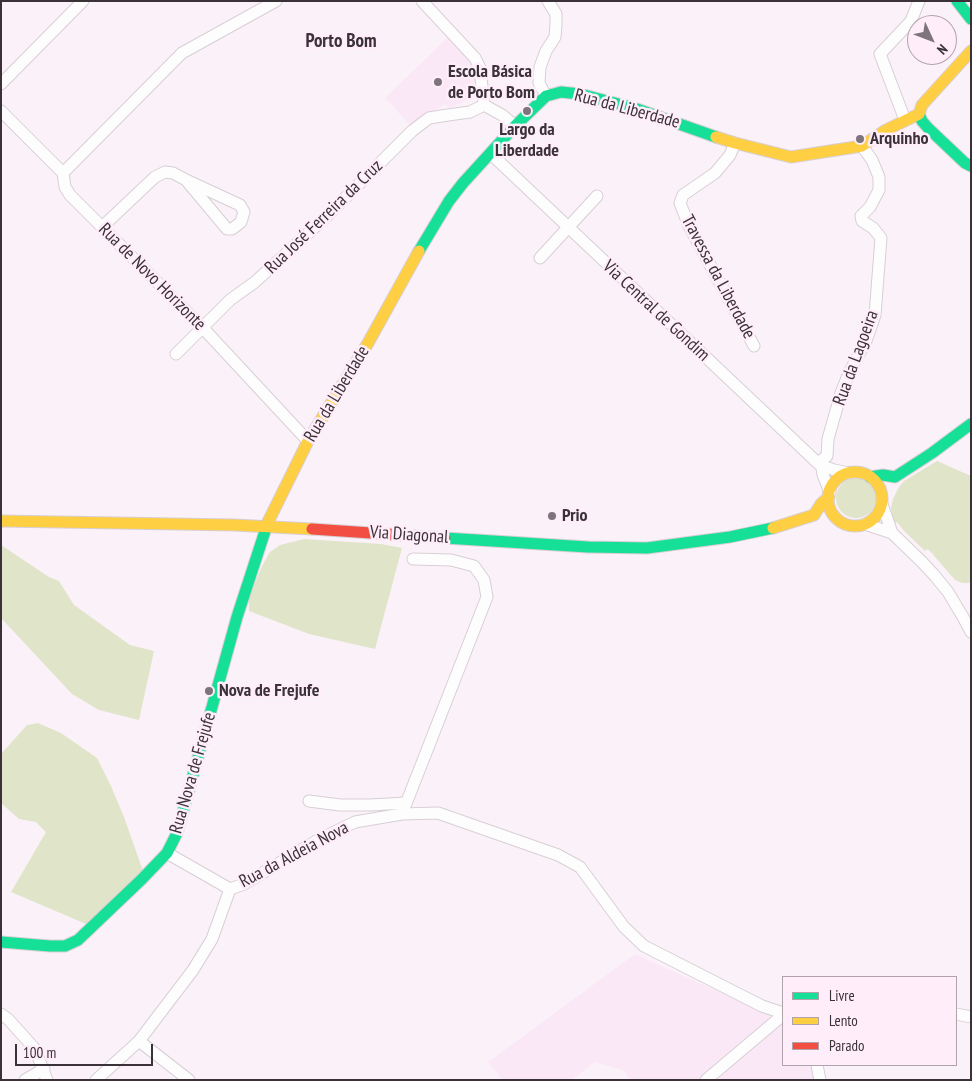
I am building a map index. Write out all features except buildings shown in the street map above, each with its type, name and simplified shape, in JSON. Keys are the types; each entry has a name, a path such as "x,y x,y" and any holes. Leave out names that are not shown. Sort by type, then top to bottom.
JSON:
{"street":[{"path":"1,84 83,1"},
{"path":"63,172 182,53 276,1"},
{"path":"422,1 475,58 480,68 484,105 502,115 515,126"},
{"path":"546,96 540,83 540,67 546,51 555,37 556,24 556,14 548,1"},
{"path":"906,120 880,54 911,21 919,1"},
{"path":"957,1 971,19"},
{"path":"971,51 922,105 919,114 928,128 965,163 971,166"},
{"name":"Rua da Liberdade","path":"266,526 308,441 368,343 449,200 515,126 546,96 561,92 580,94 634,108 735,143 791,157 862,146 886,130 919,114"},
{"name":"Rua José Ferreira da Cruz","path":"176,354 230,300 255,282 328,215 412,131 429,118 470,112 484,105"},
{"name":"Rua de Novo Horizonte","path":"1,112 63,172 65,187 70,195 202,327 308,441"},
{"name":"Travessa da Liberdade","path":"735,143 730,155 715,173 682,195 680,203 689,226 754,346"},
{"name":"Rua da Lagoeira","path":"820,465 827,456 828,439 841,393 866,341 875,315 880,238 873,228 862,221 862,216 870,207 879,190 879,178 872,160 862,146"},
{"name":"Via Central de Gondim","path":"491,154 820,465 829,494"},
{"path":"102,227 155,177 165,172 173,173 240,205 244,212 241,222 232,229 227,229 186,180"},
{"path":"540,258 597,196"},
{"path":"870,477 883,475 895,477 932,454 971,424"},
{"path":"820,465 849,473"},
{"path":"814,515 836,481 849,473 858,472 874,479 880,487 882,495 879,513 873,520 865,524"},
{"path":"892,533 882,502 895,477"},
{"path":"829,494 829,506 839,520"},
{"name":"Via Diagonal","path":"1,521 266,526 579,546 647,548 730,537 814,515 820,518 839,520 847,525 865,524"},
{"path":"865,524 892,533 922,562 942,584 971,632"},
{"name":"Rua Nova de Frejufe","path":"1,942 65,946 78,940 167,853 177,833 237,617 266,526"},
{"path":"404,808 487,597 484,580 474,566 451,560 413,559"},
{"path":"309,801 340,805 404,808 438,813 558,855 580,868 624,927 644,946 762,1006 782,1014"},
{"name":"Rua da Aldeia Nova","path":"96,1080 139,1041 193,970 212,939 230,889 244,884 318,840 355,822 404,808"},
{"path":"167,853 230,889"},
{"path":"1,1014 8,1019 35,1050 46,1075 25,1080"},
{"path":"957,1014 971,1017"},
{"path":"706,1080 782,1015"},
{"path":"139,1041 189,1080"},
{"path":"817,1066 820,1080"}],"shaded area":[{"name":"Escola Básica de Porto Bom","path":"448,37 469,58 474,67 475,80 471,94 465,101 450,108 445,104 410,125 385,98"},
{"path":"635,954 782,1020 782,1066 813,1066 815,1080 629,1080 625,1071 595,1062 572,1080 502,1080 488,1062"}],"green space":[{"path":"937,461 971,476 971,582 968,583 955,580 930,551 927,549 925,551 897,522 895,523 892,516 893,499 899,487 904,481"},
{"path":"860,478 867,481 873,487 876,498 875,506 867,515 860,518 852,518 845,515 837,506 836,494 839,487 848,479"},
{"path":"304,539 381,544 402,548 375,649 309,634 249,611 249,597 270,552 280,545"},
{"path":"1,545 49,577 59,581 74,605 130,645 154,651 139,720 99,710 72,694 1,618"},
{"path":"38,723 61,733 97,758 124,817 143,871 86,924 11,892 46,832 36,822 19,819 1,803 1,754 27,725"}],"traffic: fast":[{"path":"957,1 971,19"},
{"path":"419,251 449,201 463,183 515,126 546,96 561,92 580,94 634,108 716,137"},
{"path":"919,114 928,128 965,163 971,166"},
{"path":"870,477 883,475 895,477 971,424"},
{"path":"1,942 65,946 78,940 167,853 177,833 237,617 268,522"},
{"path":"445,538 588,547 647,548 730,537 773,528"}],"traffic: slow":[{"path":"716,137 791,157 862,146 886,130 919,114 922,105 971,51"},
{"path":"268,522 308,441 368,343 419,251"},
{"path":"855,472 865,474 874,480 880,489 882,499 880,509 874,518 865,524 855,526 845,524 836,518 830,509 828,499 830,489 836,480 845,474 855,472"},
{"path":"773,528 814,515 821,504 829,497"},
{"path":"1,521 234,525 312,529"}],"traffic: jam":[{"path":"312,529 445,538"}],"place":[{"name":"Escola Básica de Porto Bom","path":"438,82"},
{"name":"Largo da Liberdade","path":"527,111"},
{"name":"Arquinho","path":"860,139"},
{"name":"Prio","path":"552,516"},
{"name":"Nova de Frejufe","path":"209,691"}],"district":[{"name":"Porto Bom","path":"341,42"}]}
